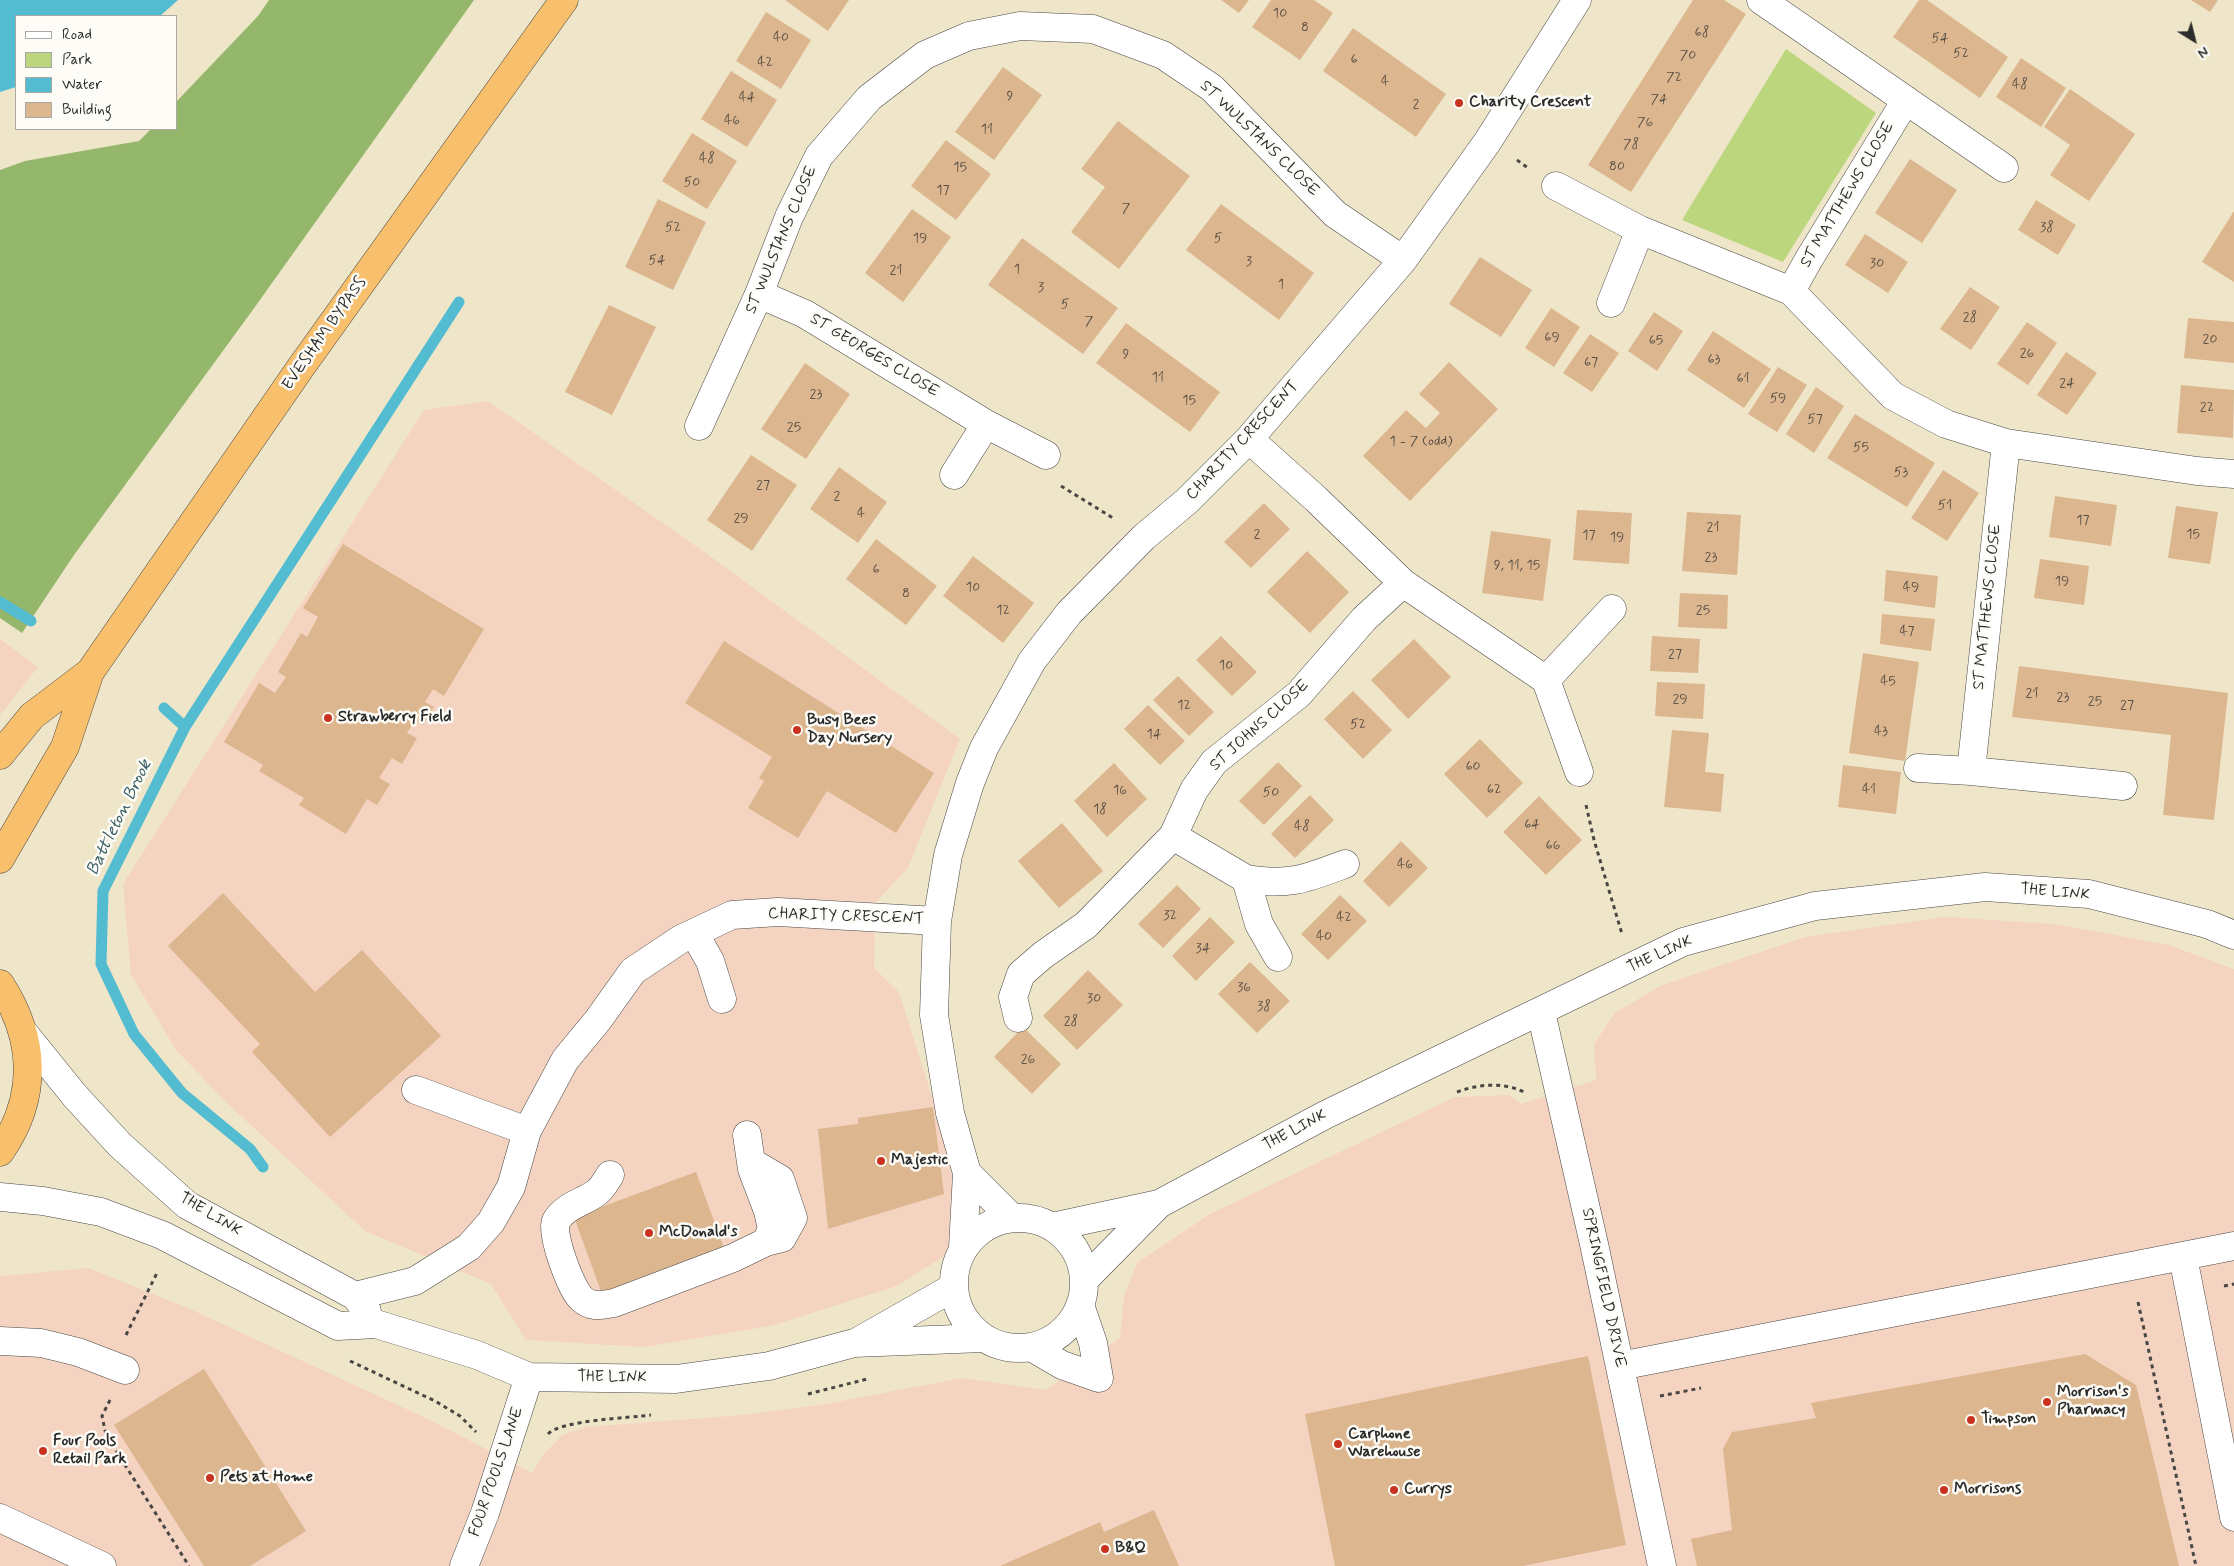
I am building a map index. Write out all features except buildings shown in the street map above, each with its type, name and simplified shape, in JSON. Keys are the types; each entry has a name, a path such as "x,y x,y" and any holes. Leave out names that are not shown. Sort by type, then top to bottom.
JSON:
{"highway":[{"name":"EVESHAM BYPASS","path":"0,859 65,747 90,672 306,359 564,0"},
{"name":"EVESHAM BYPASS","path":"0,755 32,716 90,672"},
{"path":"0,984 14,1005 24,1033 28,1070 24,1101 12,1135 0,1152"}],"street":[{"name":"CHARITY CRESCENT","path":"963,1248 967,1173 950,1113 934,1015 937,921 951,846 970,783 984,748 1032,661 1069,613 1144,537 1187,501 1249,439 1403,260 1488,141 1577,0"},
{"path":"1761,0 2004,168"},
{"name":"ST WULSTANS CLOSE","path":"699,426 759,294 789,217 819,156 868,98 925,55 970,36 1020,26 1093,29 1162,55 1212,88 1335,214 1403,260"},
{"name":"ST MATTHEWS CLOSE","path":"1791,291 1906,100"},
{"path":"1556,186 1640,230 1791,291 1893,396 1946,424 2006,443 2197,471 2234,474"},
{"path":"1611,303 1640,230"},
{"name":"ST GEORGES CLOSE","path":"759,294 805,314 986,424 1046,455"},
{"path":"954,475 986,424"},
{"path":"1249,439 1316,499 1403,583 1546,680 1579,772"},
{"name":"ST MATTHEWS CLOSE","path":"1971,771 2006,443"},
{"name":"ST JOHNS CLOSE","path":"1018,1018 1013,997 1021,974 1043,955 1086,925 1173,836 1194,790 1214,762 1299,694 1364,619 1403,583"},
{"path":"1546,680 1612,609"},
{"path":"1918,768 1971,771 2123,786"},
{"path":"1173,836 1246,880 1272,883 1304,879 1344,864"},
{"path":"1246,880 1259,924 1278,956"},
{"name":"THE LINK","path":"1052,1227 1159,1204 1324,1115 1683,942 1815,906 1985,888 2089,894 2207,924 2234,935"},
{"name":"CHARITY CRESCENT","path":"355,1296 415,1281 469,1247 491,1222 511,1187 527,1131 565,1060 598,1020 633,971 681,940 732,915 778,912 937,921"},
{"path":"694,933 710,961 722,999"},
{"name":"SPRINGFIELD DRIVE","path":"1541,1012 1628,1402 1662,1566"},
{"name":"THE LINK","path":"24,1033 75,1096 120,1145 187,1205 355,1296 376,1324"},
{"path":"416,1090 527,1131"},
{"path":"610,1175 597,1193 570,1206 555,1222 554,1236 561,1259 580,1298 593,1306 614,1303 733,1258 766,1242 782,1238 793,1218 780,1179 751,1162 746,1136"},
{"name":"CHARITY CRESCENT","path":"967,1173 1012,1218"},
{"name":"THE LINK","path":"0,1197 43,1201 101,1212 162,1235 338,1326 376,1324 477,1355 530,1377 676,1379 769,1366 854,1344 983,1338"},
{"name":"THE LINK","path":"1082,1293 1080,1258 1073,1245 1061,1232 1032,1219 1012,1218 989,1225 976,1234 963,1248 955,1267 954,1287 957,1306 970,1326 983,1338 997,1345 1014,1348 1031,1347 1047,1342 1061,1333 1072,1321 1082,1293 1159,1204"},
{"path":"1620,1366 2234,1246"},
{"path":"2183,1256 2234,1517"},
{"name":"THE LINK","path":"854,1344 954,1287"},
{"path":"1031,1347 1062,1365 1099,1378 1082,1293"},
{"path":"0,1341 41,1343 78,1352 125,1370"},
{"name":"FOUR POOLS LANE","path":"464,1566 485,1514 530,1377"},
{"path":"0,1518 102,1566"}],"path":[{"path":"1488,141 1556,186"},
{"path":"1046,455 1047,477 1144,537"},
{"path":"1579,772 1594,840 1633,966"},
{"path":"1455,1093 1472,1086 1511,1086 1526,1094"},
{"path":"162,1264 125,1336 125,1370 102,1416 106,1435 189,1566"},
{"path":"2130,1303 2140,1301 2196,1566"},
{"path":"348,1361 436,1402 460,1416 472,1431 530,1453 552,1430 587,1422 654,1415"},
{"path":"804,1394 869,1378"},
{"path":"1628,1402 1706,1387"}],"shaded area":[{"path":"488,401 703,551 960,739 908,868 876,902 874,968 899,992 934,1103 962,1217 943,1257 897,1286 771,1326 645,1347 526,1340 491,1284 365,1231 227,1103 176,1050 131,975 123,884 424,410"},
{"path":"0,639 38,667 0,715"},
{"path":"1945,917 2055,924 2169,945 2234,969 2234,1566 0,1566 0,1276 89,1268 190,1309 428,1419 532,1473 544,1454 562,1435 586,1427 743,1415 826,1404 962,1378 1046,1390 1120,1338 1124,1296 1137,1263 1210,1214 1455,1097 1509,1095 1521,1104 1596,1080 1594,1044 1615,1013 1660,986 1805,937"}],"green space":[{"path":"269,0 474,0 252,311 74,555 22,633 0,618 0,170 25,161 139,141 150,130 178,130 178,100 258,16"},
{"path":"1786,49 1876,113 1783,262 1682,220"}],"water":[{"path":"0,0 178,0 161,15 15,15 15,87 0,92"}],"waterway":[{"path":"185,727 459,302"},
{"name":"Battleton Brook","path":"0,602 31,621"},
{"name":"Battleton Brook","path":"164,708 185,727 103,891 101,964 134,1034 182,1093 250,1149 263,1167"}],"place":[{"name":"Charity Crescent","path":"1459,103"},
{"name":"Strawberry Field","path":"328,718"},
{"name":"Busy Bees Day Nursery","path":"797,730"},
{"name":"Majestic","path":"881,1161"},
{"name":"McDonald's","path":"649,1233"},
{"name":"Morrison's Pharmacy","path":"2047,1402"},
{"name":"Timpson","path":"1971,1420"},
{"name":"Carphone Warehouse","path":"1338,1444"},
{"name":"Four Pools Retail Park","path":"43,1451"},
{"name":"Pets at Home","path":"210,1478"},
{"name":"Currys","path":"1394,1490"},
{"name":"Morrisons","path":"1944,1490"},
{"name":"B&Q","path":"1105,1549"}]}
